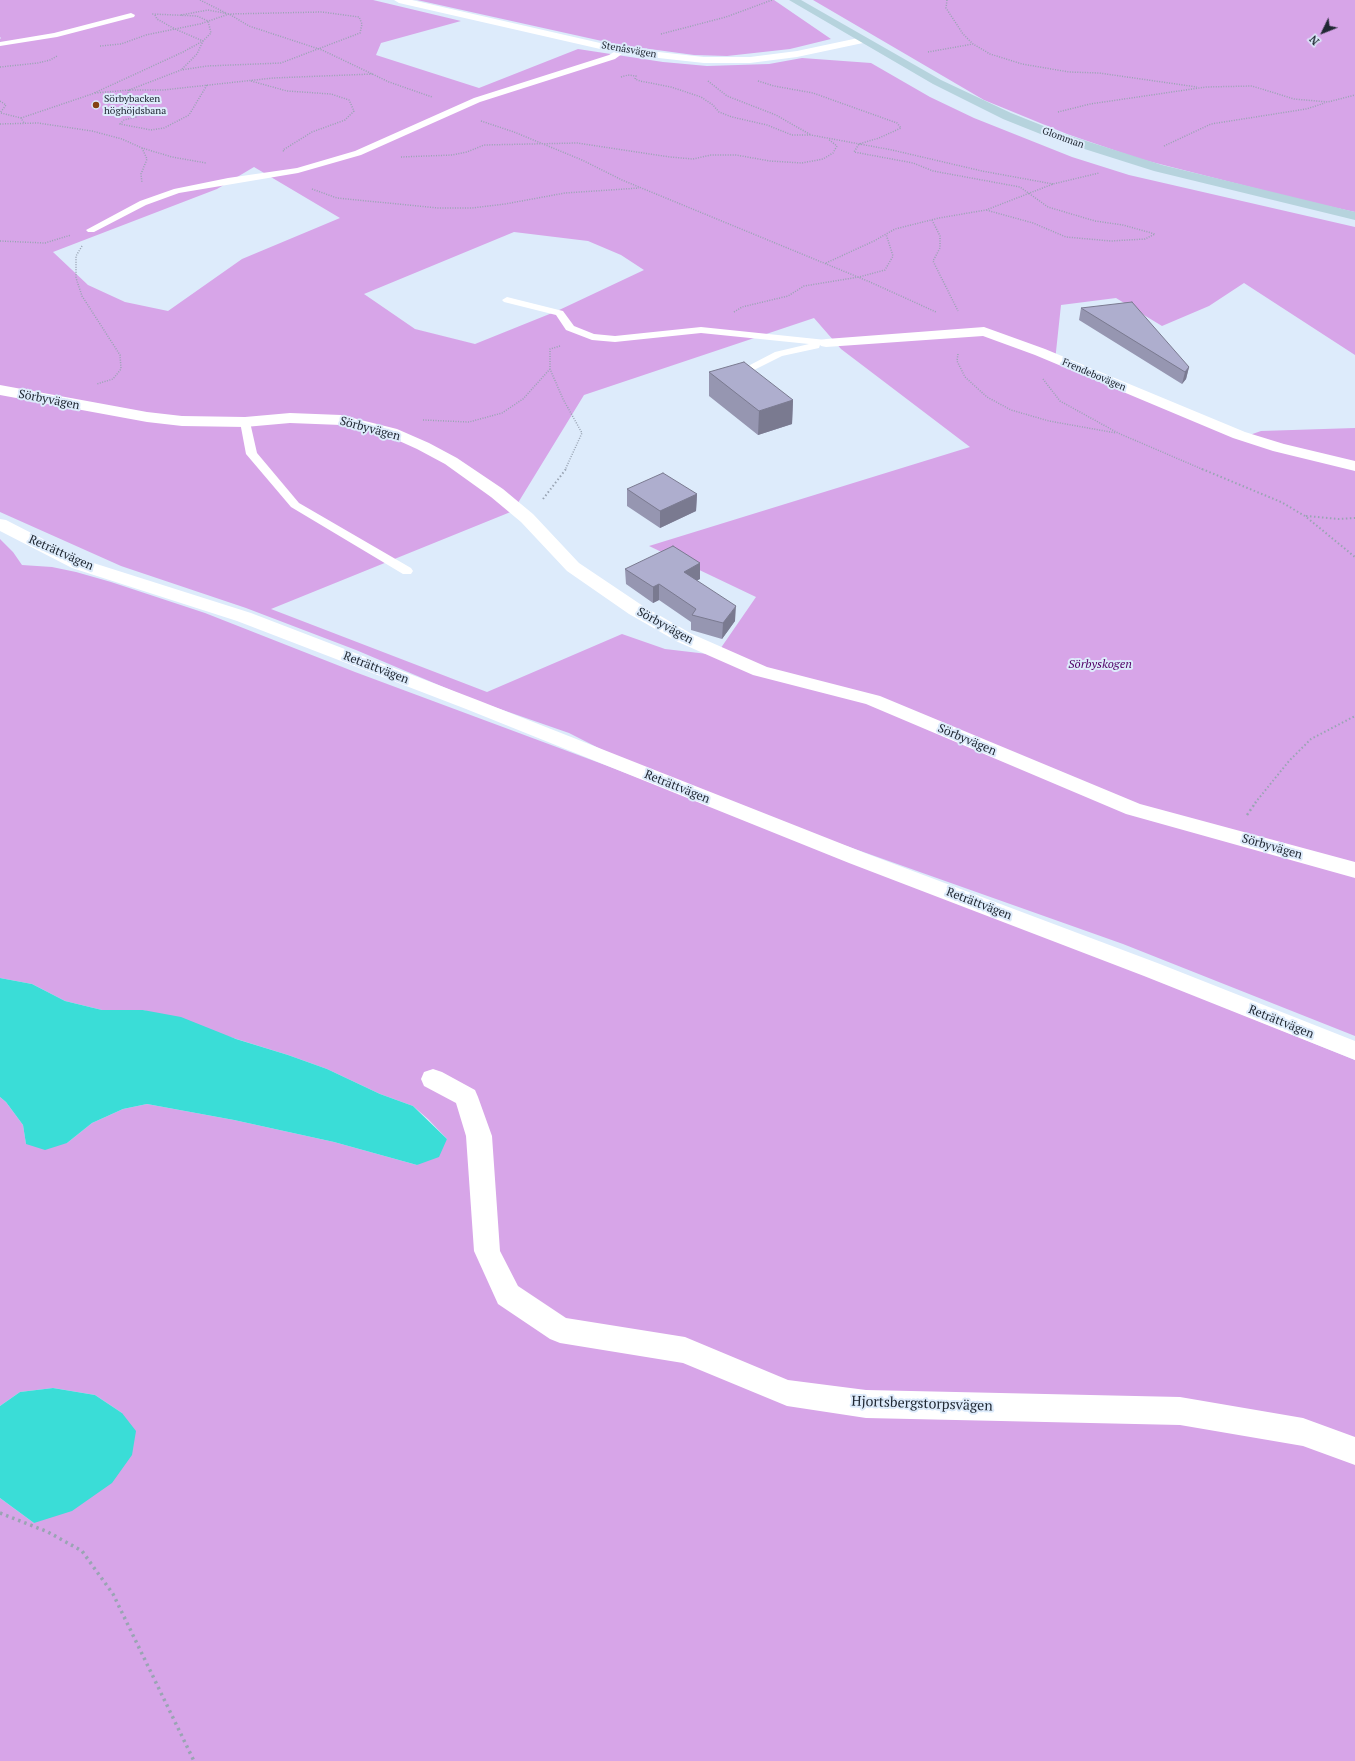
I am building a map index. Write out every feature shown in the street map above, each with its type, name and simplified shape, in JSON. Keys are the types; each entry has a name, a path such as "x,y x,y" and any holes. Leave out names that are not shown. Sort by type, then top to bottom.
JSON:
{"main road":[{"name":"Glomman","path":"794,0 937,82 1007,116 1057,136 1138,162 1231,187 1355,216"}],"street":[{"name":"Stenåsvägen","path":"399,0 622,51 704,60 750,60 797,54 863,40"},
{"name":"Frendebovägen","path":"826,343 963,328 984,331 1239,435 1279,448 1355,466"},
{"name":"Sörbyvägen","path":"0,390 147,417 182,421 245,422 290,418 341,420 391,432 423,446 451,461 497,493 527,518 573,567 636,610 685,638 760,671 873,700 1133,809 1355,870"},
{"name":"Reträttvägen","path":"0,524 78,564 244,617 473,705 856,858 1152,970 1355,1051"},
{"name":"Hjortsbergstorpsvägen","path":"432,1079 466,1097 479,1136 487,1250 508,1295 560,1330 685,1350 786,1393 866,1404 1180,1411 1303,1432 1355,1452"}],"lane":[{"path":"0,44 54,34 131,15"},
{"path":"91,230 143,203 176,191 298,170 358,153 457,108 508,89 612,57 622,51"},
{"path":"507,300 560,313 570,328 592,337 615,339 701,330 826,343"},
{"path":"754,367 778,354 826,343"},
{"path":"245,422 252,454 295,505 333,526 407,571"}],"path":[{"path":"200,0 250,26 317,49 389,82 428,95 457,108 473,118 539,142 582,160 622,180 859,277 963,328"},
{"path":"660,34 726,17 772,0"},
{"path":"947,0 946,8 963,34 973,44 990,54 1029,65 1070,72 1099,73 1201,88"},
{"path":"129,90 181,70 207,66 281,62 360,33 362,24 359,17 322,12 229,14 208,10 181,14"},
{"path":"155,14 158,19 175,29 203,41"},
{"path":"131,15 181,14 197,16 208,21"},
{"path":"175,29 229,14"},
{"path":"0,101 6,105 1,113 21,118 92,94 203,41 211,33 208,21"},
{"path":"181,70 198,54 203,41"},
{"path":"924,53 973,44"},
{"path":"704,60 698,68 705,79 727,96 776,115 811,135"},
{"path":"92,94 129,90 163,90 273,78 373,74"},
{"path":"616,76 636,76 635,79 640,81 671,87 701,97 713,105 719,112 732,117 767,125 792,135 811,135 859,144 982,171 1053,184"},
{"path":"752,79 843,103 860,111 897,123 901,128 879,138 859,144 854,152 913,162 933,171 968,176 1020,187 1048,207 1095,221 1123,225 1155,234 1145,239 1111,241 1066,237 1033,223 986,210"},
{"path":"248,80 287,91 331,94 350,100 354,110 345,120 330,127 312,132 283,150 284,155 298,170"},
{"path":"129,90 126,99 134,110 136,117 124,120 120,124 151,130 164,128 178,122 188,115 207,85"},
{"path":"1052,113 1097,103 1201,88 1252,86 1294,99 1328,102"},
{"path":"1159,148 1211,124 1306,109 1341,98 1355,96"},
{"path":"0,124 24,123 21,118"},
{"path":"358,153 392,157 425,157 467,152 484,145 539,142 577,143 670,158 693,159 711,155 736,155 770,161 802,163 823,159 833,153 837,146 826,138"},
{"path":"142,148 147,159 141,174 143,203"},
{"path":"826,264 895,229 932,220 986,210 1053,184 1138,162"},
{"path":"932,220 940,236 940,248 933,260 952,296 963,328 957,361 965,377 987,397 1011,410 1049,421 1118,434"},
{"path":"0,241 45,243 91,230"},
{"path":"91,230 76,256 76,278 82,296 120,355 121,369 113,379 92,385"},
{"path":"701,330 742,307 788,296 804,286 859,277 885,270 893,256 886,234"},
{"path":"1014,342 1036,362 1045,383 1060,401 1118,434 1281,502 1305,516 1355,557"},
{"path":"420,420 469,422 502,413 523,399 550,369 563,399 582,433 563,474 527,518"},
{"path":"1305,516 1338,519 1355,518"},
{"path":"1234,836 1260,795 1289,760 1311,738 1355,716"},
{"path":"0,1513 48,1532 82,1551 113,1594 194,1761"}],"green space":[{"name":"Sörbyskogen","path":"0,0 373,0 461,21 381,43 376,55 479,88 578,49 663,62 707,66 769,64 802,58 871,63 930,97 974,118 1072,157 1129,175 1355,227 1355,355 1244,283 1209,306 1162,326 1116,298 1061,305 1055,361 1241,438 1261,431 1355,428 1355,1036 1123,944 838,843 636,767 569,733 474,700 356,650 246,608 121,566 0,512","holes":["254,167 340,218 242,259 168,311 125,302 88,285 53,252 217,189","514,232 588,241 621,255 644,270 557,311 475,344 415,329 364,294","814,318 841,349 970,447 649,546 756,597 716,655 665,649 622,634 487,692 271,609 513,511 584,395"]},
{"path":"417,0 774,0 831,39 790,49 727,56 694,55 620,45"},
{"path":"813,0 1355,0 1355,212 1305,201 1140,159 1067,134 984,100"},
{"path":"0,539 13,552 22,565 52,567 76,572 205,613 355,672 613,768 1112,962 1355,1060 1355,1761 0,1761 0,1498 34,1523 122,1413 95,1395 53,1388 20,1392 0,1406 0,1097 6,1102 23,1125 26,1144 67,1143 92,1123 123,1109 147,1104 234,1120 334,1142 417,1165 447,1139 413,1106 380,1094 327,1069 288,1055 143,1010 102,1010 65,1001 32,984 0,978"}],"shaded area":[{"path":"0,978 32,984 65,1001 102,1010 143,1010 181,1017 236,1039 327,1069 380,1094 413,1106 447,1139 439,1157 417,1165 334,1142 234,1120 147,1104 123,1109 92,1123 67,1143 45,1150 26,1144 23,1125 6,1102 0,1097"},
{"path":"53,1388 95,1395 122,1413 136,1431 132,1455 112,1483 72,1511 34,1523 0,1498 0,1406 20,1392"}],"building":[{"path":"1132,302 1189,367 1185,372 1081,308"},
{"path":"744,362 793,400 759,411 709,372"},
{"path":"663,473 697,494 660,511 627,489"},
{"path":"673,546 700,563 684,572 736,606 723,623 692,615 696,609 659,584 653,587 625,569"}],"place":[{"name":"Sörbybacken höghöjdsbana","path":"96,105"}]}
